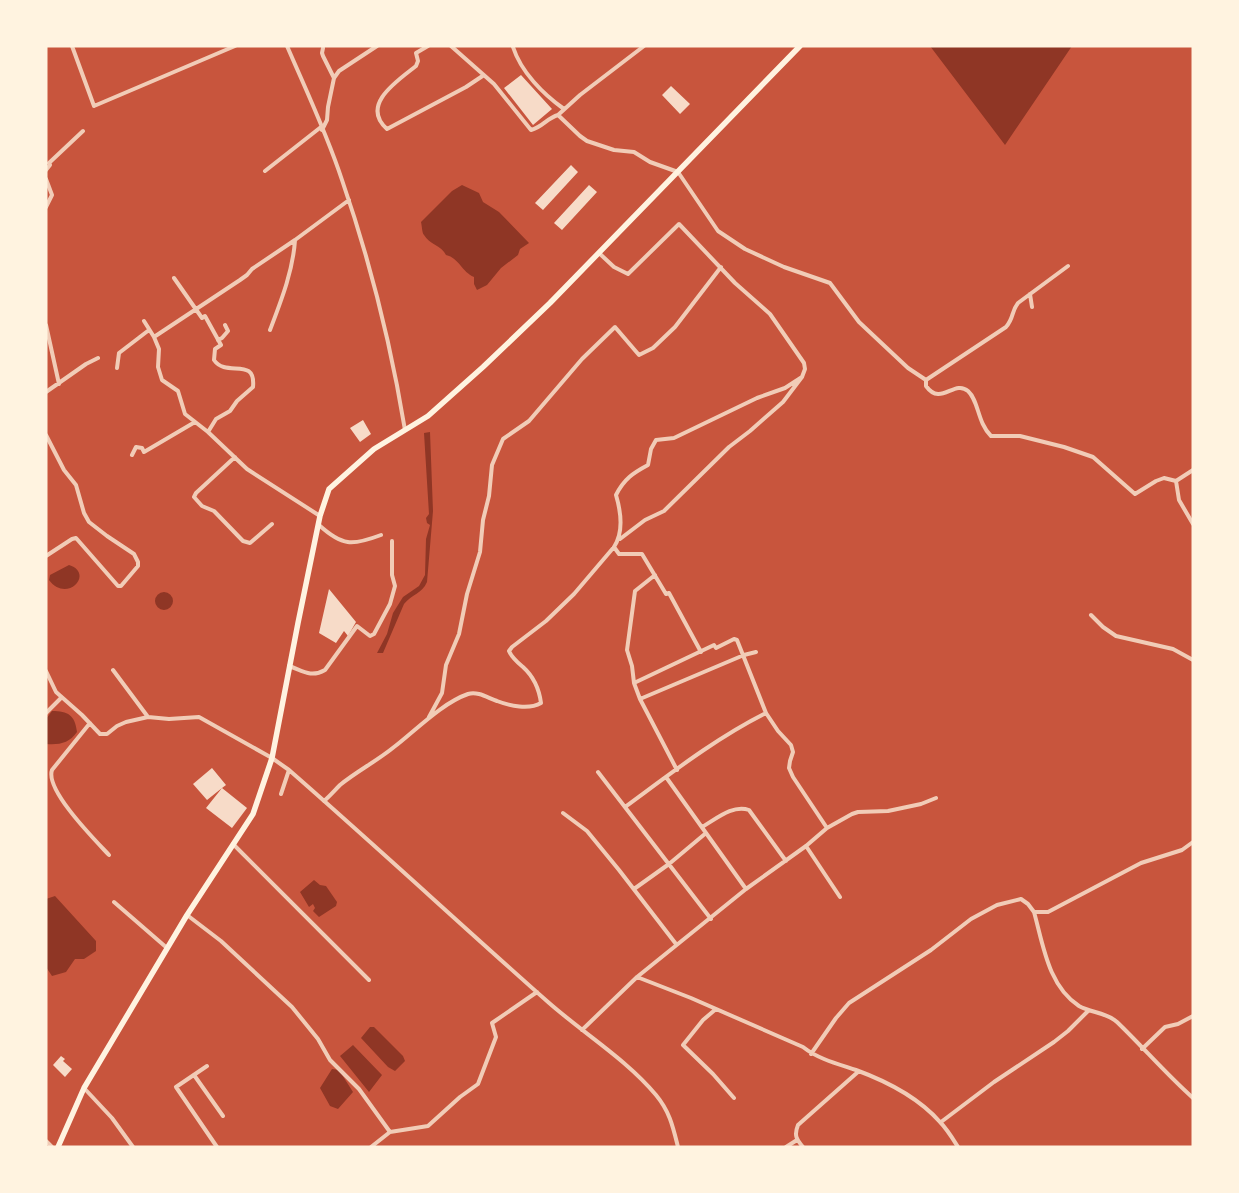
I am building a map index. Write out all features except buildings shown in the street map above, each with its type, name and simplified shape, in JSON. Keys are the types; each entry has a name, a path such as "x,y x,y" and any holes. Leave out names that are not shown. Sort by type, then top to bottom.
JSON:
{"highway":[{"path":"58,1147 84,1088 187,915 253,814 272,758 320,516 329,489 374,448 428,416 537,316 800,46"}],"street":[{"path":"72,46 94,106 235,46"},
{"path":"287,46 322,128 349,200 375,286 396,376 405,430"},
{"path":"265,171 322,128 327,120 334,78 339,71 377,46"},
{"path":"428,46 416,53 418,61 416,66 384,93 376,110 377,117 387,129 466,87 484,75"},
{"path":"451,46 494,84 531,130 539,128 550,118 558,115 580,95 644,46"},
{"path":"513,47 516,58 538,88 564,109"},
{"path":"323,48 323,56 334,78"},
{"path":"558,115 587,141 614,150 634,152 650,162 678,172 718,230 744,249 784,267 830,283 859,322 908,368 926,380"},
{"path":"46,170 50,166 49,163 83,131"},
{"path":"46,180 52,195 46,207"},
{"path":"154,337 247,275 252,269 349,200"},
{"path":"324,801 340,785 387,752 428,719 468,694 476,693 497,701 525,707 534,707 541,702 540,693 535,681 511,656 509,652 512,647 546,621 574,594 620,539 645,520 664,511 728,447 750,432 783,402 802,377 806,369 804,363 770,314 736,283 679,224 628,274 614,267 599,253"},
{"path":"270,330 293,259 295,240"},
{"path":"926,380 1006,327 1013,320 1013,309 1018,303 1068,266"},
{"path":"428,719 442,693 446,665 459,634 467,594 480,552 492,465 503,439 529,421 582,359 614,327 639,355 654,348 675,327 721,267"},
{"path":"174,278 202,318 205,316 221,345 215,349 214,360 218,365 227,368 249,370 254,378 254,384 230,410 216,419 208,432"},
{"path":"1030,294 1032,307"},
{"path":"144,321 159,349 158,367 162,380 178,391 185,414 208,432 247,469 320,516"},
{"path":"46,325 59,384"},
{"path":"218,340 228,331 225,325"},
{"path":"117,368 119,353 149,330"},
{"path":"46,392 86,364 98,358"},
{"path":"620,539 621,511 616,495 622,483 631,474 648,465 651,449 656,440 674,438 757,398 786,388 802,377"},
{"path":"926,380 926,386 932,394 938,395 961,388 968,391 975,403 980,421 991,436 1020,436 1093,456 1134,494 1164,478 1176,481 1193,470"},
{"path":"132,455 136,447 142,448 144,452 195,422"},
{"path":"46,435 64,470 76,485 84,513 89,522 134,554 138,566 121,586 118,586 76,538 46,556"},
{"path":"235,458 196,492 194,497 202,506 214,511 247,543 250,543 272,524"},
{"path":"1176,481 1180,500 1193,524"},
{"path":"319,525 340,542 350,544 363,542 381,535"},
{"path":"289,666 312,675 318,674 324,670 358,626 370,636 374,634 390,604 395,586 392,575 392,541"},
{"path":"614,548 619,554 642,554 666,594 668,593 671,596 701,652"},
{"path":"654,575 635,591 627,650 632,666 634,683 640,699 677,770"},
{"path":"1091,615 1116,636 1174,649 1193,660"},
{"path":"634,683 714,645 716,648 736,639 766,713 778,731 791,745 793,752 789,768 793,777 827,828"},
{"path":"640,699 744,655 756,652"},
{"path":"113,670 148,717"},
{"path":"46,671 52,687 100,734 103,735 126,722 148,717 169,719 199,717 272,758 289,770 537,992 626,1065 657,1096 672,1118 678,1147"},
{"path":"46,713 62,698"},
{"path":"625,807 740,727 766,713"},
{"path":"90,723 52,770 51,780 72,816 109,855"},
{"path":"281,794 289,770"},
{"path":"598,772 711,919"},
{"path":"666,777 746,889"},
{"path":"582,1030 637,977 676,944 827,828 858,812 888,811 921,804 936,798"},
{"path":"702,827 728,812 741,808 749,810 786,860"},
{"path":"563,812 587,831 676,944"},
{"path":"634,889 669,864 706,833"},
{"path":"1034,912 1048,912 1141,863 1182,850 1193,842"},
{"path":"233,844 369,980"},
{"path":"806,846 840,897"},
{"path":"811,1054 849,1003 931,950 971,919 996,904 1021,899 1034,912 1052,974 1061,989 1077,1005 1088,1011 1106,1015 1115,1021 1193,1098"},
{"path":"114,902 168,948"},
{"path":"187,915 221,941 292,1007 318,1039 330,1060 359,1089 390,1132"},
{"path":"637,977 803,1047 811,1054 859,1071 897,1088 928,1110 941,1122 958,1147"},
{"path":"370,1147 390,1132 428,1126 478,1084 496,1037 492,1023 537,992"},
{"path":"716,1009 703,1020 683,1045 713,1074 734,1098"},
{"path":"941,1122 994,1082 1054,1042 1088,1011"},
{"path":"1142,1049 1165,1027 1178,1024 1193,1016"},
{"path":"207,1066 176,1088 216,1147"},
{"path":"803,1147 797,1140 795,1132 798,1125 859,1071"},
{"path":"194,1075 223,1116"},
{"path":"84,1088 112,1118 133,1147"},
{"path":"786,1147 797,1140"},
{"path":"46,1141 52,1147"}],"shaded area":[{"path":"930,46 1072,46 1005,145"},
{"path":"462,185 479,193 483,202 499,212 529,243 520,249 518,255 501,268 487,285 477,290 474,284 474,277 466,272 454,259 446,255 442,249 426,238 421,222 452,191"},
{"path":"430,432 433,511 427,582 422,589 404,604 383,653 377,653 387,634 393,613 403,597 419,586 425,575 426,539 430,525 427,523 426,518 429,514 424,433"},
{"path":"69,565 76,569 79,574 79,580 70,588 56,587 49,580 50,575"},
{"path":"160,592 168,592 173,597 171,608 160,610 155,605 155,597"},
{"path":"52,711 70,715 77,732 71,739 56,744 46,744 46,719"},
{"path":"314,880 320,885 326,886 337,902 336,906 319,917 313,911 315,908 313,904 309,907 300,892"},
{"path":"55,896 96,941 96,951 84,959 75,959 66,972 52,976 46,967 46,899"},
{"path":"370,1027 374,1027 403,1056 405,1061 395,1071 388,1067 361,1038"},
{"path":"353,1045 382,1075 369,1092 340,1056"},
{"path":"332,1069 339,1070 353,1092 338,1109 330,1106 320,1088"}]}
